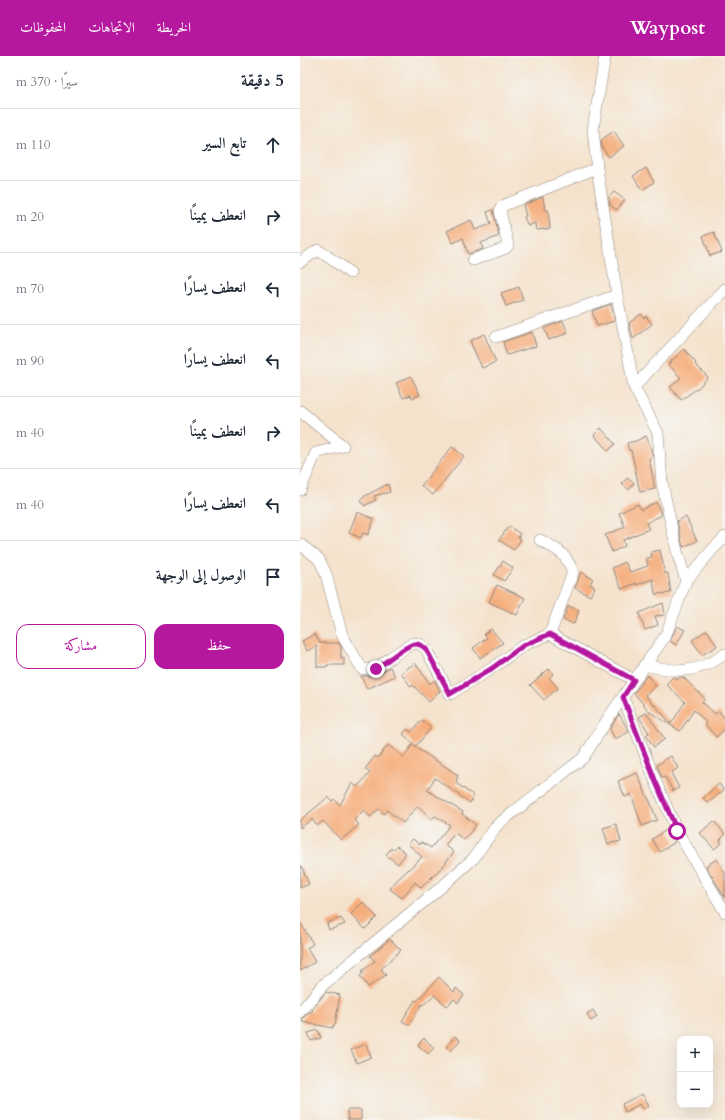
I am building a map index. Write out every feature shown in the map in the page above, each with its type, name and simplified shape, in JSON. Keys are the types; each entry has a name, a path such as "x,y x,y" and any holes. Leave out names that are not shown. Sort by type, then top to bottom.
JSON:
{"street":[{"path":"606,56 593,129 597,168 617,295 634,388 658,433 662,484 676,551 686,581"},
{"path":"473,260 506,248 508,245 500,211 502,206 597,168"},
{"path":"300,262 318,250 350,273"},
{"path":"634,388 725,289"},
{"path":"496,337 617,295"},
{"path":"300,411 343,446 316,453 300,490"},
{"path":"300,1012 323,985 438,890 473,859 497,825 583,758 644,665 666,635 686,581 725,537"},
{"path":"300,544 319,559 326,574 342,635 362,669 376,669 391,657 414,644 420,644 426,649 450,694 491,669 524,645 550,634 573,572 561,552 540,540"},
{"path":"550,634 634,680"},
{"path":"644,665 685,671 715,662 725,654"},
{"path":"623,697 655,780 677,831 725,912"}],"shaded area":[{"path":"725,862 725,903 707,874"}],"building":[{"path":"614,131 624,146 609,157 602,147 601,140"},
{"path":"646,168 654,182 642,190 633,176"},
{"path":"614,192 625,200 617,210 610,205 609,197"},
{"path":"543,197 545,210 548,210 550,229 536,230 535,223 528,226 524,217 526,216 523,205"},
{"path":"493,210 499,236 481,243 483,249 468,254 463,238 453,243 447,231 471,220 475,230 491,224 487,212"},
{"path":"714,232 722,252 710,256 703,236"},
{"path":"519,287 523,300 506,306 501,293"},
{"path":"611,304 615,321 597,326 592,311"},
{"path":"641,314 644,318 646,316 652,324 633,339 629,323"},
{"path":"563,321 568,333 549,340 544,328"},
{"path":"532,332 536,346 507,355 503,342"},
{"path":"484,334 496,362 482,368 470,341"},
{"path":"684,349 696,363 695,364 708,377 699,387 681,400 670,387 681,378 668,364"},
{"path":"411,376 420,395 412,398 411,395 403,398 396,383"},
{"path":"601,428 615,444 608,451 594,435"},
{"path":"646,436 653,458 649,458 655,489 640,492 631,450 629,451 627,443 636,441"},
{"path":"452,447 464,456 433,495 421,486"},
{"path":"627,478 634,483 629,490 622,484"},
{"path":"388,484 390,492 374,496 376,500 364,506 361,501 363,497"},
{"path":"656,502 662,515 646,523 649,529 623,540 625,546 612,552 605,535 625,527 619,513 638,504 641,510"},
{"path":"357,512 374,519 368,535 363,533 361,538 349,533"},
{"path":"686,517 697,541 683,547 677,521"},
{"path":"509,526 520,534 518,537 521,539 514,550 499,540"},
{"path":"660,550 665,574 668,573 671,593 655,594 653,579 636,585 636,583 622,589 612,568 625,562 630,572 648,566 646,558 652,557 651,552"},
{"path":"503,561 513,568 504,581 494,575"},
{"path":"581,572 593,579 590,584 595,587 590,596 575,588"},
{"path":"497,585 525,598 517,615 489,602"},
{"path":"663,603 665,615 655,616 658,625 645,630 639,613"},
{"path":"568,606 579,610 574,624 563,620"},
{"path":"677,626 685,630 676,645 670,641"},
{"path":"491,629 503,643 480,658 473,648 487,638 484,634"},
{"path":"707,630 717,646 702,655 692,640"},
{"path":"315,634 320,643 339,643 341,647 341,658 344,658 344,665 327,665 327,667 317,667 317,646 307,651 302,641"},
{"path":"415,663 430,684 434,680 440,691 429,702 413,685 411,687 401,673"},
{"path":"390,667 395,676 367,689 361,676 376,676"},
{"path":"549,669 553,674 549,678 558,688 544,700 530,685"},
{"path":"647,675 656,686 645,695 671,724 685,702 666,684 673,677 678,679 683,677 705,699 702,702 715,714 719,711 725,719 725,729 716,737 705,724 706,722 694,710 680,731 650,712 634,693"},
{"path":"646,713 665,739 654,747 646,735 649,733 639,717"},
{"path":"619,714 629,732 615,739 610,729"},
{"path":"422,720 431,728 416,746 403,734 407,729 411,732"},
{"path":"388,745 404,757 412,745 458,775 456,783 474,796 470,803 435,778 427,790 463,812 462,814 476,825 464,840 455,833 445,845 454,852 446,863 421,888 415,882 402,898 390,889 396,881 422,857 408,844 413,839 420,845 421,842 431,848 450,825 435,816 432,819 418,806 403,823 387,810 384,814 379,809 370,817 364,810 354,820 359,825 341,840 323,821 317,826 312,819 300,828 300,820 328,797 332,801 334,799 340,805 352,783 357,787 370,773 365,769 375,756 378,758"},
{"path":"671,756 678,768 671,773 679,788 673,791 665,777 662,778 657,765"},
{"path":"637,773 657,820 642,826 631,794 625,797 618,781"},
{"path":"719,784 724,790 708,803 703,798"},
{"path":"714,821 725,835 720,840 722,843 714,849 700,833"},
{"path":"616,824 621,841 608,844 603,828"},
{"path":"668,829 675,842 660,852 652,839"},
{"path":"397,846 406,853 398,864 386,855 391,848 393,850"},
{"path":"717,859 725,873 725,898 706,866"},
{"path":"300,864 309,884 300,888"},
{"path":"363,902 377,917 365,929 351,914"},
{"path":"341,918 345,924 329,930 327,923"},
{"path":"300,922 313,944 307,948 315,962 300,971"},
{"path":"390,939 401,950 381,969 386,975 368,987 360,976 364,973 362,971 375,961 370,956"},
{"path":"439,977 454,992 456,988 464,995 458,1003 454,999 447,1006 434,995 423,1005 422,1004 409,1025 402,1021 415,1000 417,1001"},
{"path":"326,992 340,995 335,1025 333,1025 333,1028 302,1022 303,1018 309,1012 312,1012 313,1008"},
{"path":"593,1010 597,1017 591,1021 587,1014"},
{"path":"318,1030 321,1038 311,1041 308,1033"},
{"path":"455,1036 460,1040 451,1051 446,1047"},
{"path":"424,1038 434,1048 428,1054 418,1045"},
{"path":"366,1044 371,1057 357,1063 351,1050"},
{"path":"642,1094 649,1105 643,1109 640,1104 625,1112 622,1104"},
{"path":"347,1110 361,1110 361,1120 348,1120"}],"route":[{"path":"376,669 391,657 414,644 420,644 426,649 450,694 491,669 524,645 550,634 634,680 623,697 655,780 677,831"}]}
